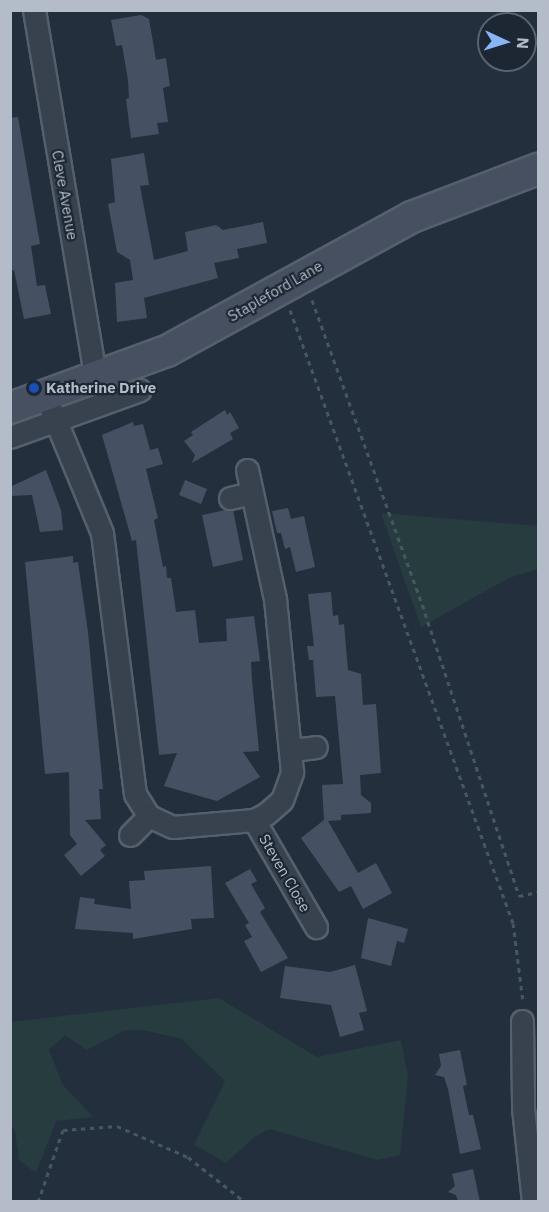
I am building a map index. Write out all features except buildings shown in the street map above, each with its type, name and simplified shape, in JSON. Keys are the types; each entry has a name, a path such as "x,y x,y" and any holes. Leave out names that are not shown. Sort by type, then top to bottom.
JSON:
{"main road":[{"name":"Stapleford Lane","path":"10,408 51,409 96,379 175,347 412,217 538,169"}],"street":[{"name":"Cleve Avenue","path":"34,10 96,379"},
{"name":"Stapleford Lane","path":"10,437 51,409 140,390"},
{"path":"51,409 102,533 112,589 132,780 141,808 149,816 173,827 254,820 282,800 289,787 292,750 275,599 247,471"},
{"path":"230,498 252,494"},
{"path":"292,750 316,747"},
{"path":"130,836 149,816"},
{"name":"Steven Close","path":"254,820 316,927"},
{"path":"522,1021 530,1056 533,1202"}],"path":[{"path":"293,282 425,613 519,896 538,892"},
{"path":"293,282 513,923 524,994 522,1021"},
{"path":"38,1202 63,1130 117,1126 188,1157 245,1202"}],"green space":[{"path":"381,513 538,526 538,569 509,578 421,627"},
{"path":"219,998 317,1057 401,1040 408,1076 400,1155 377,1160 270,1129 254,1137 226,1163 194,1145 225,1081 182,1039 143,1030 125,1030 87,1050 65,1035 49,1050 63,1085 93,1117 56,1121 36,1173 19,1160 15,1131 11,1124 11,1022"}],"place":[{"name":"Katherine Drive","path":"34,388"}]}
